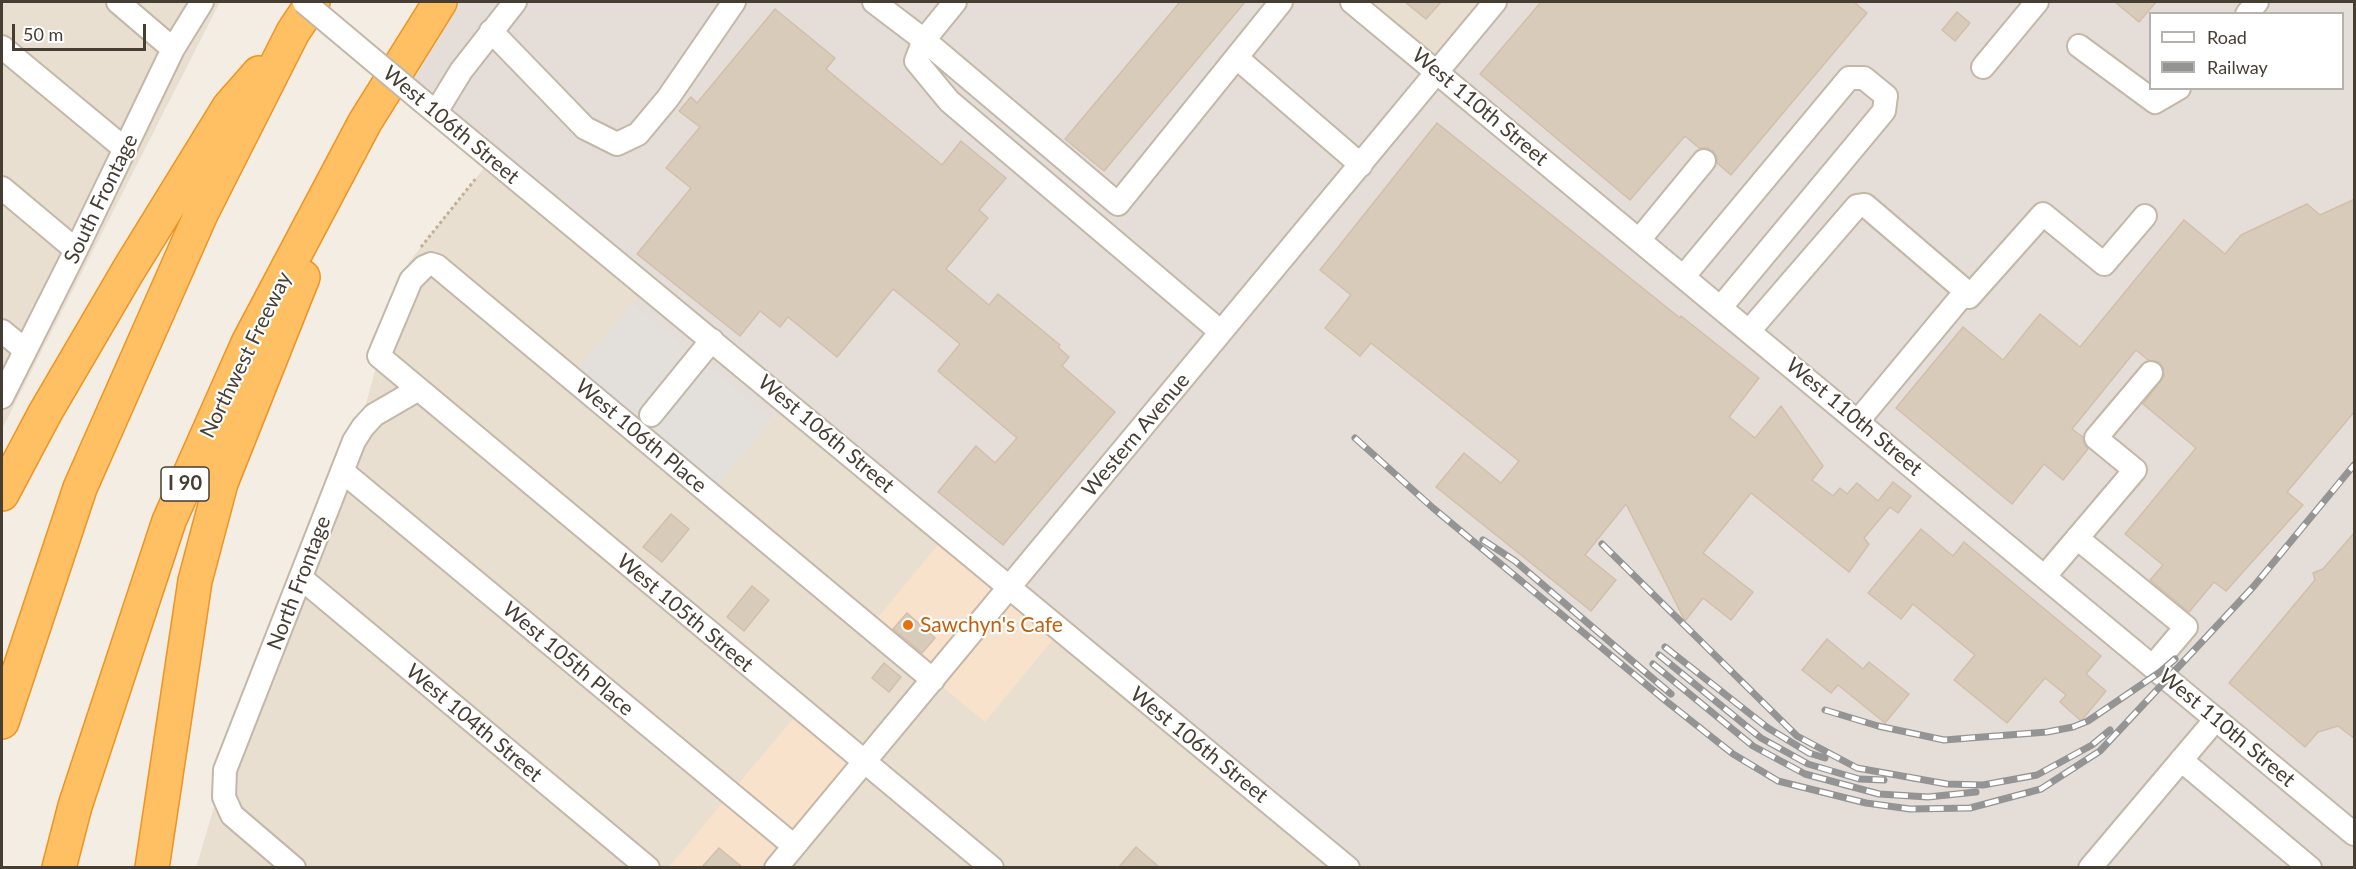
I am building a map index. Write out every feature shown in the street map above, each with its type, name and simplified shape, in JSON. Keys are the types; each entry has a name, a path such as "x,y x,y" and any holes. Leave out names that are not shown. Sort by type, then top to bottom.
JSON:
{"highway":[{"path":"2,494 45,413 128,271 229,107 293,32 313,2"},
{"name":"Northwest Freeway","path":"59,867 75,806 169,521 248,343 365,122 440,2"},
{"path":"2,722 80,488 201,214 293,32"},
{"path":"152,867 195,581 221,483 365,122"}],"street":[{"path":"118,2 173,49"},
{"name":"South Frontage","path":"2,397 173,49 202,2"},
{"name":"West 106th Street","path":"304,2 1348,867"},
{"path":"429,106 515,2"},
{"path":"491,31 585,128 617,144 638,134 668,98 734,2"},
{"path":"874,2 924,40 1118,204 1281,2"},
{"path":"956,2 924,40 916,61 949,101 1221,332"},
{"name":"West 110th Street","path":"1352,2 2355,834"},
{"name":"Western Avenue","path":"776,867 865,763 1008,587 1495,2"},
{"path":"1983,67 2037,2"},
{"path":"2079,46 2155,102 2176,90"},
{"path":"2,47 125,149"},
{"path":"1237,58 1361,165"},
{"path":"1684,276 1849,78 1864,78 1886,96 1884,111 1721,307"},
{"path":"1639,240 1704,162"},
{"path":"2,188 76,250"},
{"path":"1749,331 1857,206 1865,205 1962,288 1961,297 1858,421"},
{"path":"1961,297 1970,297 2043,214 2104,264 2145,216"},
{"name":"West 106th Place","path":"379,356 411,280 424,267 431,264 437,266 933,680"},
{"path":"2,331 25,350"},
{"path":"651,415 712,340"},
{"name":"West 105th Street","path":"379,356 992,867"},
{"path":"2044,576 2135,470 2096,438 2151,373"},
{"name":"North Frontage","path":"294,867 232,815 225,803 223,786 225,770 354,441 368,421 386,407 417,390"},
{"name":"West 105th Place","path":"342,471 794,846"},
{"path":"2077,538 2186,627 2153,666"},
{"name":"West 104th Street","path":"301,578 648,867"},
{"path":"2090,867 2216,718"},
{"path":"2181,760 2310,867"}],"path":[{"path":"415,254 477,177"}],"shaded area":[{"path":"2,2 220,2 2,429"},
{"path":"444,2 1352,2 1438,72 1495,2 2354,2 2354,867 1348,867 786,402 711,494 571,377 647,287 397,80"},
{"path":"1352,2 1495,2 1438,72"},
{"path":"492,158 647,287 711,493 786,402 1348,868 196,868 225,770 358,433 379,356 409,262"},
{"path":"632,304 771,420 717,485 578,368"},
{"path":"946,535 1060,631 985,722 870,627"},
{"path":"801,709 865,763 776,867 668,868"}],"building":[{"path":"1180,2 1245,2 1104,171 1065,139"},
{"path":"1405,2 1441,2 1426,19"},
{"path":"1541,2 1854,2 1867,13 1731,175 1717,163 1717,157 1713,151 1699,148 1685,136 1630,200 1480,74"},
{"path":"2115,2 2156,2 2139,22"},
{"path":"775,9 835,58 826,69 942,165 961,141 1006,178 979,210 988,218 946,269 989,305 998,294 1060,345 1058,347 1069,357 1062,366 1115,412 1003,545 938,492 976,446 995,463 1017,438 938,371 960,344 893,289 837,357 788,317 780,327 760,311 740,336 637,254 691,188 666,168 700,127 679,111 691,97 697,103"},
{"path":"1957,12 1970,23 1955,41 1942,30"},
{"path":"1437,123 1680,318 1681,316 1759,378 1729,417 1755,438 1781,406 1823,466 1812,480 1833,496 1840,488 1847,494 1857,483 1878,501 1893,482 1911,496 1898,513 1890,507 1864,538 1869,544 1849,572 1751,493 1703,553 1753,592 1731,620 1703,598 1685,621 1626,504 1585,555 1616,580 1591,611 1436,487 1464,453 1501,483 1519,461 1371,343 1360,356 1325,328 1351,295 1320,270"},
{"path":"2355,199 2355,411 2287,492 2303,505 2226,591 2214,582 2189,612 2150,580 2163,565 2125,534 2196,448 2143,404 2164,376 2159,362 2148,360 2136,350 2072,429 2083,437 2088,449 2063,480 2044,464 2012,504 1896,408 1963,327 2003,360 2040,314 2080,347 2184,220 2225,254 2241,235 2307,204 2320,215"},
{"path":"671,514 689,529 662,562 643,547"},
{"path":"1921,529 1953,556 1964,542 2101,656 2086,674 2106,691 2081,721 2060,702 2066,695 2045,678 2007,723 1954,680 1975,655 1913,604 1901,619 1868,593"},
{"path":"2355,532 2355,739 2338,726 2318,732 2305,747 2229,683 2315,580 2313,573 2323,569"},
{"path":"752,586 769,600 744,631 727,617"},
{"name":"Sawchyn's Cafe","path":"907,613 935,638 922,653 893,629"},
{"path":"1827,639 1863,669 1869,662 1909,694 1885,723 1838,685 1831,693 1802,670"},
{"path":"884,663 901,677 889,692 872,678"},
{"path":"1136,847 1159,867 1119,867"},
{"path":"719,848 742,867 702,867"}],"railway":[{"path":"1355,438 1433,508 1733,754 1778,781 1866,803 1910,809 1970,808 2041,789 2100,751 2254,586 2354,465"},
{"path":"1483,540 1515,561 1671,694"},
{"path":"1602,544 1797,736 1857,768 1947,784 1983,785 2037,775 2092,745 2110,730"},
{"path":"1665,647 1768,728 1809,753 1825,758"},
{"path":"1659,655 1761,738 1808,764 1859,779 1884,780"},
{"path":"1825,710 1878,726 1944,740 2047,732 2073,727 2088,721 2160,672 2175,659"},
{"path":"1653,664 1753,746 1805,774 1879,794 1928,797 1976,792"}],"place":[{"name":"Sawchyn's Cafe","path":"908,625"}]}
